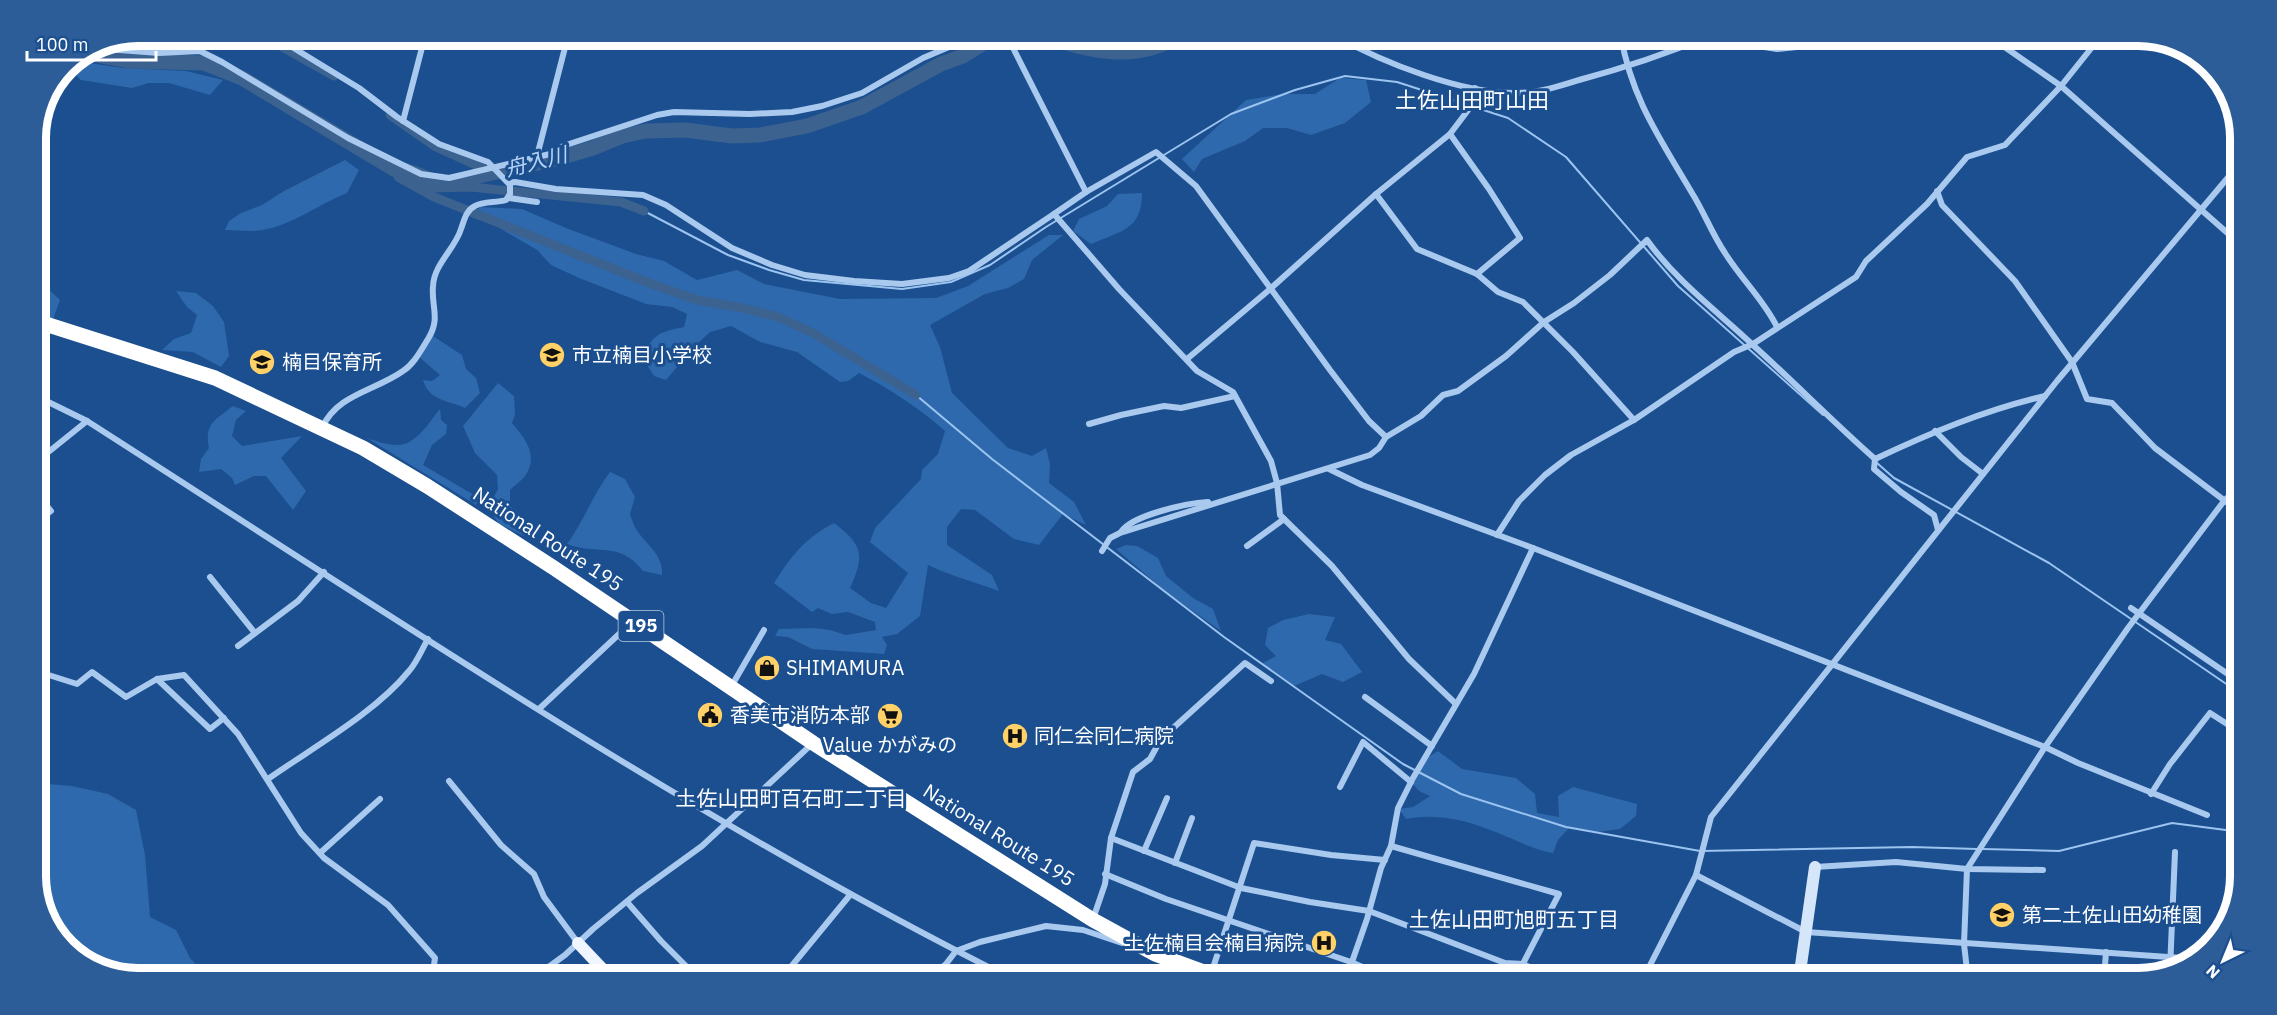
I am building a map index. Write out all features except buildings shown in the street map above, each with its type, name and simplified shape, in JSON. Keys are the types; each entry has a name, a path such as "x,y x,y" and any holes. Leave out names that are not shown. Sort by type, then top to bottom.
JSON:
{"highway":[{"name":"National Route 195","path":"47,325 215,378 363,448 427,486 633,621 813,743 1093,920 1155,954 1193,968"}],"main road":[{"path":"578,943 602,968"}],"street":[{"path":"290,46 359,88 438,144 488,162 510,184 510,196"},
{"path":"403,121 422,46"},
{"path":"537,156 565,46"},
{"path":"116,50 159,53 200,51 348,138 421,174 449,178 497,170 657,115 674,112 750,114 792,112 822,106 862,93 923,58 951,46"},
{"path":"1012,46 1086,192"},
{"path":"1356,46 1392,64 1474,88 1518,94 1556,87 1628,67 1682,46"},
{"path":"1623,46 1628,67 1654,132 1700,205 1725,253 1772,316 1777,327"},
{"path":"1758,46 1777,49 1804,46"},
{"path":"2000,46 2016,54 2061,86 2230,235"},
{"path":"1497,535 1519,501 1545,475 1571,455 1634,420 1720,361 1794,319 1856,277 1866,261 1927,204 1967,157 2005,145 2061,86 2093,46"},
{"path":"1187,359 1269,290 1376,194 1450,135 1475,101 1474,88"},
{"path":"1450,135 1489,189 1520,238 1477,274"},
{"path":"510,184 515,182 556,189 643,195 666,205 732,248 805,275 902,284 949,278 969,271 1055,216 1086,192 1156,152 1196,186 1269,290 1369,421 1386,437"},
{"path":"1649,968 1696,874 1711,817 2072,362 2230,175"},
{"path":"1937,191 1942,205 2015,281 2072,362 2087,399 2112,403 2155,448 2230,505"},
{"path":"1376,194 1418,249 1477,274 1498,292 1523,302 1634,420"},
{"path":"321,428 339,405 402,372 414,359 434,327 436,316 434,277 456,243 470,209 501,202 510,196 537,202"},
{"path":"1055,216 1119,289 1197,371 1233,392 1271,460 1277,483 1280,515 1332,566 1409,659 1456,704"},
{"path":"1102,551 1110,538 1120,533 1370,455 1379,448 1386,437 1421,416 1443,395 1458,391 1506,356 1544,322 1592,289 1647,240 1661,260 1686,286 1753,344 1875,459"},
{"path":"1089,424 1164,406 1182,408 1235,396"},
{"path":"1875,459 1935,431 2009,405 2045,396"},
{"path":"47,401 87,421 428,639 726,824 850,895 990,968"},
{"path":"47,453 87,421"},
{"path":"1935,431 1961,457 1983,474"},
{"path":"1875,459 1874,469 1901,492 1934,514 1938,530"},
{"path":"1329,469 1362,484 2045,747 2151,794 2207,815"},
{"path":"1967,968 1964,944 1967,869 2045,747 2128,628 2230,495"},
{"path":"1247,546 1284,519"},
{"path":"1349,968 1391,846 1398,808 1474,674 1533,548"},
{"path":"238,646 298,601 324,572"},
{"path":"210,577 255,633"},
{"path":"2131,608 2230,676"},
{"path":"539,709 633,621"},
{"path":"731,687 764,630"},
{"path":"268,779 390,692 410,670 428,639"},
{"path":"1093,920 1105,884 1111,838 1133,772 1150,759 1161,739 1245,663 1271,681"},
{"path":"47,674 77,684 93,672 126,697 157,680 184,675 238,734 301,833 320,853 388,905 435,958 434,968"},
{"path":"157,680 210,729 224,718"},
{"path":"1365,697 1432,746"},
{"path":"2151,794 2170,764 2210,712 2230,726"},
{"path":"1340,787 1363,742 1412,780"},
{"path":"548,968 627,902 702,846 813,743"},
{"path":"449,781 501,845 534,874 544,897 578,943"},
{"path":"1144,851 1167,798"},
{"path":"320,853 380,799"},
{"path":"1175,863 1192,818"},
{"path":"1111,838 1240,888 1369,911 1505,963 1523,964 1531,968"},
{"path":"1219,968 1229,921 1254,843 1331,855 1385,860"},
{"path":"1391,846 1559,894 1521,968"},
{"path":"2171,962 2175,852"},
{"path":"1801,968 1815,867 1896,862 1967,869 2043,870"},
{"path":"1105,874 1229,921 1365,968"},
{"path":"1696,874 1806,932 2181,958"},
{"path":"790,968 850,895"},
{"path":"627,902 688,968"},
{"path":"941,968 956,951 980,942 1046,926 1083,930 1155,954"},
{"path":"2105,968 2106,952"}],"shaded area":[{"path":"89,63 123,68 186,71 223,80 210,95 169,83 149,83 132,88 81,80 75,74"},
{"path":"1340,78 1366,80 1371,102 1345,123 1311,135 1287,128 1263,128 1245,141 1202,159 1194,172 1182,159 1246,100 1282,94 1315,94"},
{"path":"345,160 359,170 347,193 273,228 253,231 225,230 229,221 241,213 262,205 284,191"},
{"path":"1142,193 1138,215 1128,228 1091,244 1073,231 1079,219 1107,206 1118,194"},
{"path":"480,207 522,209 636,254 664,261 697,280 737,270 764,284 840,299 936,298 968,286 1049,235 1063,235 1032,260 1024,279 1008,288 985,294 930,325 940,347 952,393 1008,448 1032,456 1046,448 1050,464 1049,483 1074,502 1086,525 1063,514 1039,545 1014,539 975,510 961,509 947,527 947,545 992,575 999,591 928,565 920,616 897,634 882,637 887,645 884,654 812,649 788,637 775,636 779,629 814,628 846,635 876,630 875,622 848,612 832,614 818,608 812,612 774,583 800,548 814,535 834,523 851,538 858,551 858,567 850,588 871,603 886,608 908,573 870,542 875,528 921,479 922,470 938,454 945,431 904,399 859,373 848,381 840,382 797,352 760,342 731,326 710,332 666,380 654,376 644,360 649,345 662,333 684,327 687,314 672,307 646,304 551,265 537,250 496,226 471,217"},
{"path":"47,288 60,300 53,319 47,317"},
{"path":"176,291 196,293 213,306 224,322 229,356 221,367 193,352 162,350 174,339 191,333 197,315 187,307"},
{"path":"433,336 462,355 466,369 476,378 480,393 465,408 434,396 426,387 423,380 432,381 440,375 418,356"},
{"path":"498,383 514,396 515,415 512,423 525,440 530,453 530,466 527,473 510,490 510,506 525,519 524,536 499,524 493,515 491,502 498,489 497,475 475,453 463,426"},
{"path":"233,406 246,411 236,420 232,436 242,446 302,436 281,458 306,491 293,510 266,476 254,476 235,485 232,478 221,469 199,472 201,459 209,448 208,433 212,423"},
{"path":"440,409 441,420 447,425 446,434 432,445 423,465 479,498 476,505 367,438 403,445 416,438"},
{"path":"610,472 625,479 635,497 630,514 637,530 658,557 662,575 643,571 626,555 617,552 567,544"},
{"path":"1126,545 1137,546 1158,558 1166,576 1193,598 1213,609 1221,631 1166,592 1116,549"},
{"path":"1309,614 1335,617 1325,640 1341,644 1362,672 1343,682 1322,674 1294,686 1261,664 1276,656 1265,645 1268,628 1283,620"},
{"path":"1438,751 1462,769 1516,778 1535,794 1537,813 1559,817 1558,796 1573,787 1637,804 1636,816 1620,829 1598,832 1569,828 1558,840 1553,853 1534,848 1481,826 1457,820 1432,817 1406,819 1399,809 1413,807 1430,796 1419,791 1410,781 1422,761"},
{"path":"47,784 72,786 108,794 136,810 145,855 150,917 176,930 190,958 200,968 121,967 87,953 69,937 56,917 48,894"}],"waterway":[{"path":"281,46 334,76"},
{"name":"舟入川","path":"100,56 130,61 204,63 242,78 394,169 411,172 442,184 552,160 593,148 622,136 646,131 685,130 732,136 760,135 807,126 862,107 979,46"},
{"name":"舟入川","path":"1079,46 1113,52 1130,52 1156,46"},
{"path":"644,211 728,255 804,280 902,289 951,282 990,265 1046,227 1231,114 1295,90 1345,76 1397,82 1508,118 1566,157 1678,286 1823,415"},
{"path":"390,115 436,147 493,173"},
{"path":"394,169 398,177 434,197 649,283 697,300 778,317 813,333 916,395"},
{"path":"412,178 433,188 471,187 621,202 644,211"},
{"path":"916,395 992,459 1224,637 1403,764 1461,794 1566,827 1700,851 1912,847 1977,849"},
{"path":"1877,463 1894,478 2049,563 2230,686"},
{"path":"1983,849 2059,851 2172,823 2230,831"}],"place":[{"name":"市立楠目小学校","path":"552,355"},
{"name":"楠目保育所","path":"262,362"},
{"name":"SHIMAMURA","path":"767,668"},
{"name":"香美市消防本部","path":"710,715"},
{"name":"Value かがみの","path":"890,716"},
{"name":"同仁会同仁病院","path":"1015,736"},
{"name":"第二土佐山田幼稚園","path":"2002,915"},
{"name":"土佐楠目会楠目病院","path":"1324,943"}],"district":[{"name":"土佐山田町山田","path":"1472,100"},
{"name":"土佐山田町百石町二丁目","path":"791,799"},
{"name":"土佐山田町旭町五丁目","path":"1514,920"}]}
